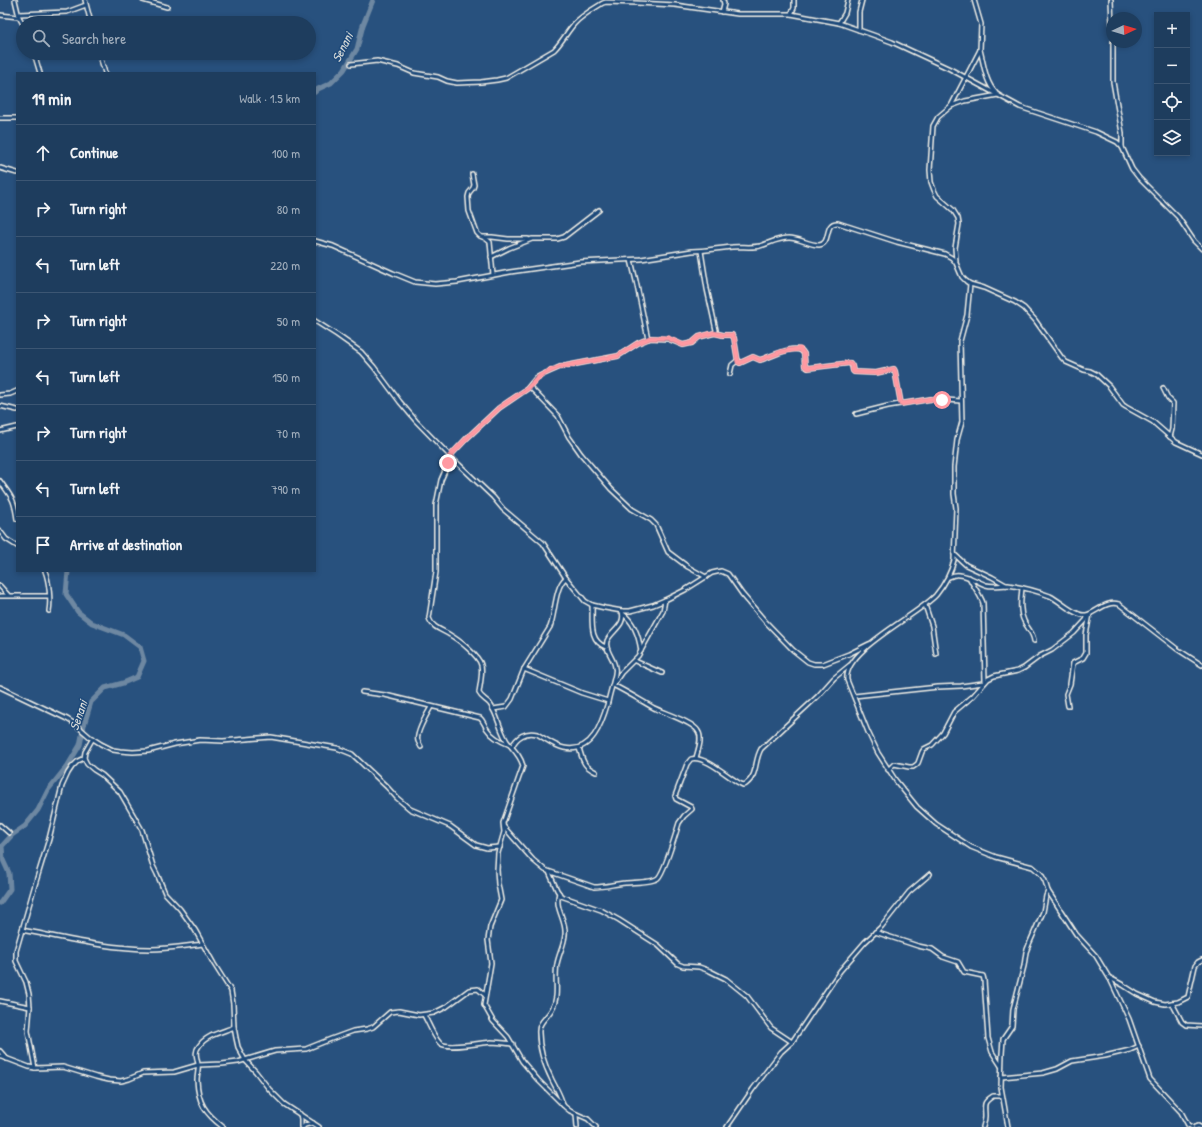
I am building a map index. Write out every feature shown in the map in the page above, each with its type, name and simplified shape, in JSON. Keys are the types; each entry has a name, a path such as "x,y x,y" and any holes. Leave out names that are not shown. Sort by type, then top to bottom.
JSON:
{"street":[{"path":"15,0 19,15"},
{"path":"85,0 89,16"},
{"path":"143,0 167,7"},
{"path":"722,12 724,4 723,0"},
{"path":"790,14 794,8 794,0"},
{"path":"838,23 845,13 848,0"},
{"path":"859,30 859,12 862,0"},
{"path":"974,0 981,24 980,50 990,86 998,95"},
{"path":"1111,0 1111,12"},
{"path":"351,64 376,60 386,62 414,73 438,77 457,83 506,78 548,54 559,45 579,19 603,3 637,2 738,14 790,14 838,23 899,45 950,69 1020,107 1098,132 1117,142 1122,147 1136,174 1178,217 1194,241 1202,249"},
{"path":"0,15 67,12 86,4"},
{"path":"1113,48 1113,82 1122,133 1122,147"},
{"path":"951,106 980,50"},
{"path":"36,60 40,72"},
{"path":"101,60 105,72"},
{"path":"956,263 955,248 959,224 958,218 953,210 942,201 934,190 930,170 933,126 938,117 951,106 965,101 998,95"},
{"path":"0,118 16,118"},
{"path":"0,168 16,173"},
{"path":"472,174 474,185 468,194 468,206 477,233 490,242 493,274"},
{"path":"483,237 508,239 556,239 564,237 599,210"},
{"path":"316,241 338,248 415,282 435,284 457,282 493,274 580,262 631,260 683,252 759,246 773,241 790,238 817,245 825,242 831,225 838,223 897,242 946,254 952,258 956,263 962,277 970,284 984,288 1015,302 1024,308 1066,362 1096,374 1109,386 1123,404 1153,422 1170,437 1186,447 1202,454"},
{"path":"491,257 532,239"},
{"path":"701,251 716,330 715,333"},
{"path":"631,260 648,339"},
{"path":"970,284 967,315 960,341 962,422 957,440 954,467 954,494 956,508 954,554 949,577 936,595 925,605 892,627 854,659 847,672 847,680 874,745 888,770 916,807 936,824 972,847 996,857 1033,867 1041,874 1048,891 1076,934 1091,949 1109,977 1129,1019 1152,1081 1181,1112 1187,1123 1192,1127"},
{"path":"316,322 361,352 416,421 450,457 493,497 503,509 543,543 566,578 584,601 592,605 622,613 640,609 665,600 716,571 721,571 728,574 742,594 765,621 793,650 808,662 823,664 849,654 876,640"},
{"path":"596,1127 588,1119 570,1112 538,1080 522,1061 513,1044 493,1021 484,1007 491,963 488,940 490,927 501,900 497,878 500,847 503,839 503,823 523,766 522,760 504,735 493,709 479,693 482,670 480,661 451,635 434,626 429,618 436,572 436,506 441,480 450,457 467,438 499,408 530,387 536,378 560,367 618,356 638,343 648,339 668,338 683,345 692,343 699,337 715,333 732,335 734,338 738,362 740,363 753,357 760,360 781,352 800,349 804,354 805,366 808,368 850,363 854,372 876,373 894,369 901,404"},
{"path":"730,374 732,365 738,360"},
{"path":"530,387 558,416 569,437 581,454 611,489 632,509 651,520 656,525 668,552 688,567 706,577"},
{"path":"1163,388 1168,398 1173,403 1172,429 1170,437"},
{"path":"0,395 10,394 16,391"},
{"path":"856,414 884,407 931,399 961,400"},
{"path":"0,406 16,410"},
{"path":"0,431 16,427"},
{"path":"0,481 13,499 16,508"},
{"path":"0,531 6,539 16,545"},
{"path":"954,554 966,565 1006,585"},
{"path":"45,572 50,611"},
{"path":"949,577 956,574 965,575 988,585 1006,585 1044,594 1056,599 1078,614 1082,615 1089,614 1113,602 1119,604 1181,652 1202,665"},
{"path":"969,577 983,603 984,682"},
{"path":"493,709 506,707 512,699 524,669 550,627 561,583 566,578"},
{"path":"0,586 8,595"},
{"path":"1022,588 1021,607 1023,619 1032,632 1034,641"},
{"path":"0,596 49,596"},
{"path":"613,685 621,673 635,661 663,611 665,600"},
{"path":"511,746 519,737 525,734 533,733 558,746 572,749 579,748 589,741 597,732 603,719 613,685 616,668 606,647 597,641 593,634 592,605"},
{"path":"925,605 932,626 936,654"},
{"path":"606,647 607,642 622,623 622,613"},
{"path":"622,613 635,630 641,651"},
{"path":"888,770 894,764 909,767 916,765 924,749 934,743 946,730 954,712 973,696 984,682 990,677 1018,671 1052,650 1074,632 1086,620 1089,614"},
{"path":"1068,706 1066,693 1069,687 1073,663 1083,658 1086,654 1086,635 1089,625 1089,614"},
{"path":"635,661 662,673"},
{"path":"504,827 536,863 545,870 594,887 649,881 658,878 679,823 692,809 676,799 675,796 687,764 691,759 696,758 712,764 739,783 743,785 746,784 754,775 759,752 764,746 818,696 834,678 850,665"},
{"path":"524,669 582,693 608,701"},
{"path":"854,696 961,686 984,682"},
{"path":"613,685 654,708 695,727 700,738 696,758"},
{"path":"0,687 67,719 93,738 113,750 133,752 148,751 175,744 200,740 222,741 271,737 337,748 352,754 410,809 450,826 476,845 487,848 500,847"},
{"path":"362,692 384,695 480,718 483,720 488,730 494,737 511,746"},
{"path":"421,747 418,741 419,733 431,707"},
{"path":"93,738 86,749 84,758 86,764 102,774 120,792 142,830 153,866 158,874 165,893 180,909 195,930 231,991 234,1004 234,1027 238,1047 245,1060 274,1095 284,1104 319,1127"},
{"path":"579,748 586,766 596,772"},
{"path":"35,1068 28,1031 30,1007 29,994 26,982 16,961 16,951 49,839 62,786 72,767 84,758"},
{"path":"0,826 9,833"},
{"path":"549,872 559,893 566,898 601,910 618,920 658,945 678,964 683,966 699,967 726,979 747,996 772,1028 792,1042"},
{"path":"727,1127 781,1052 792,1042 840,971 909,892 930,874"},
{"path":"1008,1127 1002,1096 1001,1066 1003,1039 1012,1026 1013,1009 1026,952 1043,912 1048,891"},
{"path":"559,893 557,900 566,927 565,936 557,965 557,986 552,1010 540,1024 538,1030 539,1041 547,1069 561,1097 563,1106"},
{"path":"22,930 105,945 127,947 160,949 203,944"},
{"path":"875,932 932,949 943,957 958,962 964,972 983,976 988,1038 992,1052 1001,1066"},
{"path":"1109,977 1137,994 1155,1002 1165,1004 1172,1003 1182,1001 1188,997 1195,966 1202,960"},
{"path":"0,1056 23,1066 35,1068 63,1067 102,1079 122,1081 143,1073 174,1072 198,1065 233,1063 275,1051 306,1049 353,1031 367,1029 376,1025 385,1015 390,1012 399,1011 415,1015 429,1015 452,1004 462,995 474,989 478,989 485,995"},
{"path":"0,1001 30,1007"},
{"path":"1172,1003 1182,1022 1186,1025 1202,1026"},
{"path":"424,1015 437,1040 444,1046 460,1046 493,1042 513,1044"},
{"path":"223,1127 210,1115 200,1102 196,1054 198,1046 202,1042 234,1027"},
{"path":"1001,1077 1043,1073 1057,1069 1072,1061 1101,1057 1139,1046"},
{"path":"0,1051 8,1060"},
{"path":"983,1127 985,1103 993,1096 1002,1096"},
{"path":"300,1114 302,1127 313,1123"},
{"path":"576,1114 577,1127"},
{"path":"1195,1127 1200,1127"}],"waterway":[{"name":"Senani","path":"316,91 331,83 344,70 357,49 363,25 373,0"},
{"name":"Senani","path":"0,903 10,889 9,873 3,860 2,846 12,835 25,826 38,810 48,790 68,765 80,745 91,702 105,688 137,677 144,661 140,647 124,635 92,623 78,612 66,594 68,572"}],"route":[{"path":"448,463 451,457 450,456 467,438 499,408 530,387 536,378 560,367 618,356 638,343 650,338 668,338 683,345 692,343 704,335 713,333 732,335 737,351 738,362 740,363 753,357 760,360 781,352 800,349 804,354 805,366 808,368 850,363 852,364 854,372 876,373 894,369 901,404 931,399 942,400"}]}
